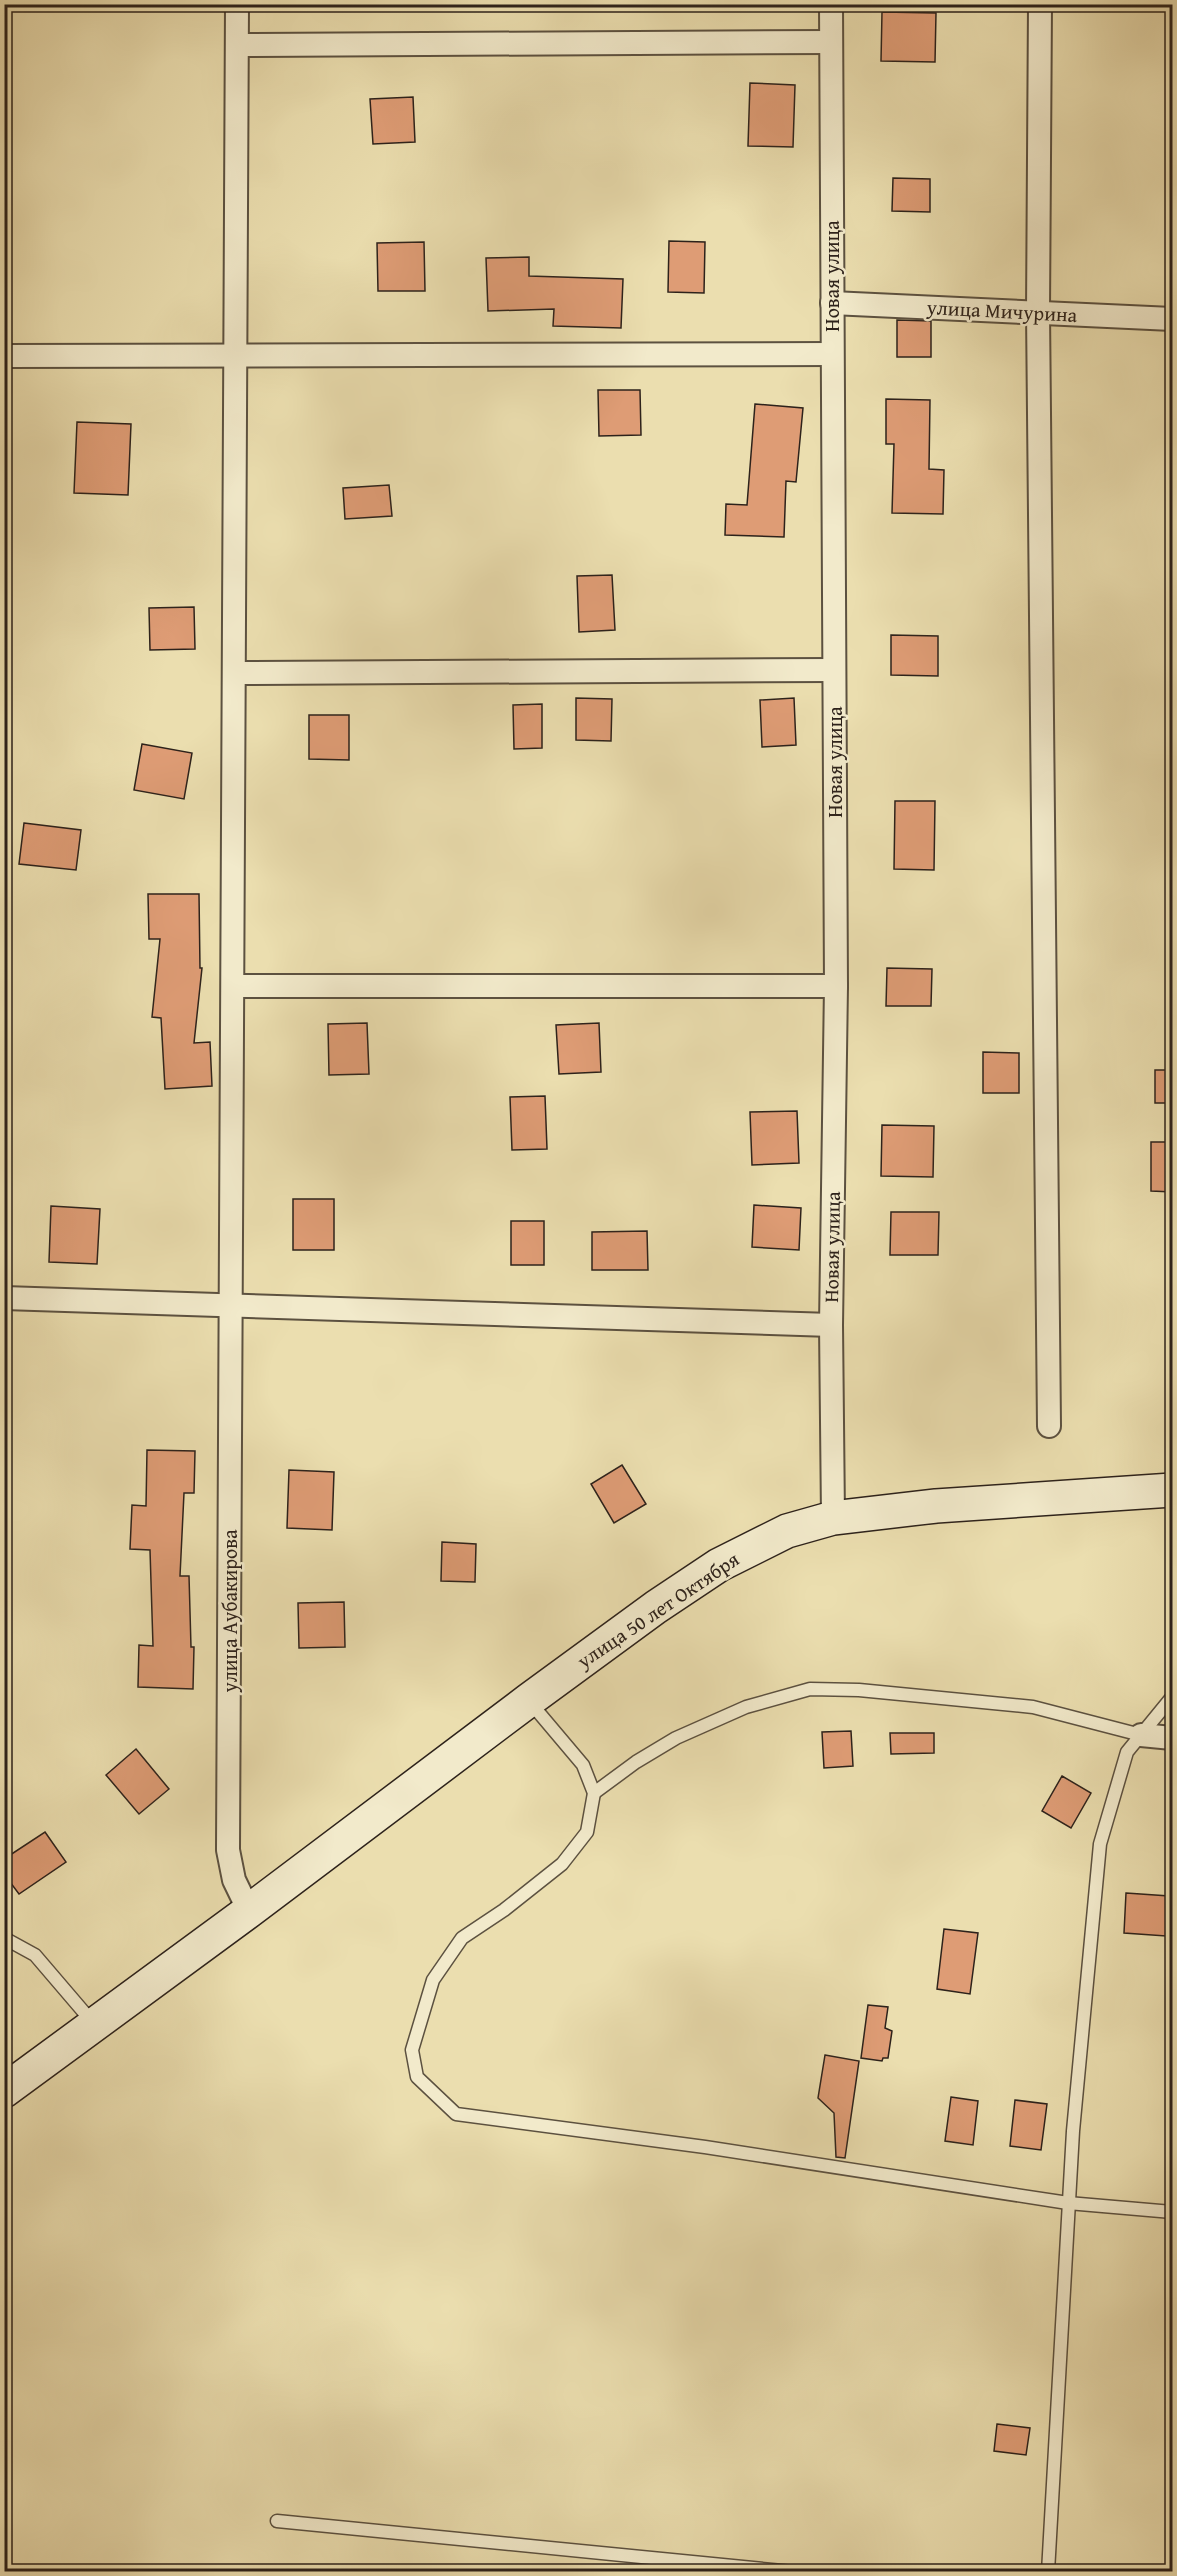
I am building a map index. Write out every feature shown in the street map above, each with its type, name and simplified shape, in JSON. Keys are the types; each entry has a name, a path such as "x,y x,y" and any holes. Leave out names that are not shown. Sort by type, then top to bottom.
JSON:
{"main road":[{"name":"улица 50 лет Октября","path":"4,2091 249,1911 529,1700 656,1607 719,1565 787,1531 832,1518 936,1506 1173,1490"}],"street":[{"name":"улица Аубакирова","path":"237,4 228,1850 234,1880 249,1911"},
{"name":"Новая улица","path":"831,4 836,986 831,1325 832,1518"},
{"path":"1040,4 1038,312 1049,1426"},
{"path":"237,45 831,42"},
{"name":"улица Мичурина","path":"832,303 1173,320"},
{"path":"4,356 832,354"},
{"path":"234,673 834,670"},
{"path":"233,986 836,986"},
{"path":"4,1298 831,1325"},
{"path":"1141,1735 1173,1737"}],"lane":[{"path":"594,1793 636,1762 676,1738 746,1707 810,1689 859,1690 1033,1707 1141,1735"},
{"path":"1048,2571 1068,2203 1100,1844 1127,1752 1173,1696"},
{"path":"529,1700 583,1765 594,1793 586,1832 562,1864 504,1910 462,1938 433,1980 412,2050 417,2077 456,2114 705,2147 1068,2203 1173,2212"},
{"path":"4,1938 35,1955 94,2024"},
{"path":"277,2521 793,2571"}],"building":[{"path":"882,12 936,13 935,62 881,61"},
{"path":"750,83 795,85 793,147 748,146"},
{"path":"413,97 415,142 373,144 370,99"},
{"path":"893,178 930,179 930,212 892,211"},
{"path":"669,241 705,242 704,293 668,292"},
{"path":"424,242 425,291 378,291 377,243"},
{"path":"529,257 529,276 623,279 621,328 553,326 554,309 488,311 486,258"},
{"path":"897,320 931,321 931,357 897,357"},
{"path":"598,390 640,390 641,435 599,436"},
{"path":"886,399 930,400 929,469 944,470 943,514 892,513 894,444 886,444"},
{"path":"755,404 803,408 796,482 786,481 784,537 725,535 726,504 747,505"},
{"path":"77,422 131,424 128,495 74,493"},
{"path":"389,485 392,516 345,519 343,488"},
{"path":"612,575 615,630 579,632 577,576"},
{"path":"194,607 195,649 150,650 149,608"},
{"path":"891,635 938,636 938,676 891,675"},
{"path":"576,698 612,699 611,741 576,740"},
{"path":"794,698 796,745 762,747 760,700"},
{"path":"542,704 542,748 514,749 513,705"},
{"path":"309,715 349,715 349,760 309,759"},
{"path":"142,744 192,753 184,799 134,790"},
{"path":"895,801 935,801 934,870 894,869"},
{"path":"24,823 81,830 76,870 19,864"},
{"path":"148,894 199,894 200,968 202,968 194,1043 210,1042 212,1086 165,1089 161,1018 152,1017 160,939 149,939"},
{"path":"887,968 932,969 931,1006 886,1006"},
{"path":"367,1023 369,1074 329,1075 328,1024"},
{"path":"599,1023 601,1072 559,1074 556,1025"},
{"path":"983,1052 1019,1053 1019,1093 983,1093"},
{"path":"1155,1070 1173,1070 1173,1103 1155,1103"},
{"path":"545,1096 547,1149 512,1150 510,1097"},
{"path":"797,1111 799,1163 752,1165 750,1112"},
{"path":"882,1125 934,1126 933,1177 881,1176"},
{"path":"1151,1142 1173,1142 1173,1192 1151,1191"},
{"path":"293,1199 334,1199 334,1250 293,1250"},
{"path":"754,1205 801,1208 799,1250 752,1247"},
{"path":"51,1206 100,1209 97,1264 49,1262"},
{"path":"891,1212 939,1212 938,1255 890,1255"},
{"path":"511,1221 544,1221 544,1265 511,1265"},
{"path":"647,1231 648,1270 592,1270 592,1232"},
{"path":"147,1450 195,1451 194,1493 184,1493 180,1576 189,1576 191,1647 194,1647 193,1689 138,1687 139,1645 153,1646 150,1550 130,1549 132,1505 146,1506"},
{"path":"622,1465 646,1504 614,1523 591,1484"},
{"path":"289,1470 334,1472 332,1530 287,1528"},
{"path":"442,1542 476,1544 475,1582 441,1581"},
{"path":"344,1602 345,1647 299,1648 298,1603"},
{"path":"851,1731 853,1766 824,1768 822,1732"},
{"path":"890,1733 934,1733 934,1753 891,1754"},
{"path":"136,1749 169,1789 139,1814 106,1775"},
{"path":"1062,1776 1091,1793 1071,1828 1042,1811"},
{"path":"45,1832 66,1862 19,1894 4,1874 4,1859"},
{"path":"1126,1893 1169,1896 1166,1936 1124,1933"},
{"path":"944,1929 978,1933 970,1994 937,1989"},
{"path":"868,2005 888,2007 885,2028 892,2031 888,2058 883,2058 882,2061 861,2058"},
{"path":"825,2055 859,2061 845,2158 836,2157 834,2113 818,2098"},
{"path":"951,2097 978,2101 973,2145 945,2141"},
{"path":"1015,2100 1047,2104 1041,2150 1010,2146"},
{"path":"997,2424 1030,2428 1026,2455 994,2451"}]}
